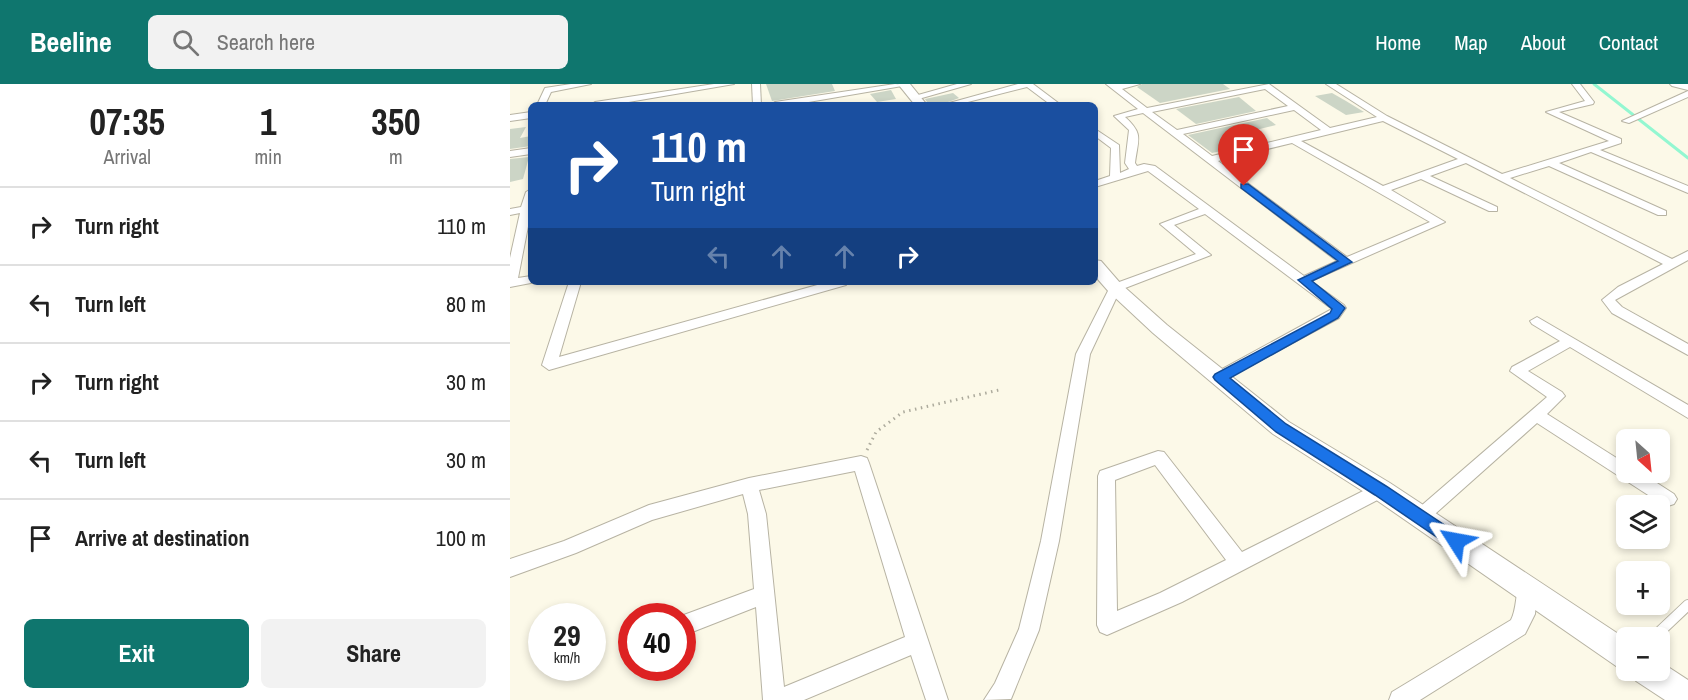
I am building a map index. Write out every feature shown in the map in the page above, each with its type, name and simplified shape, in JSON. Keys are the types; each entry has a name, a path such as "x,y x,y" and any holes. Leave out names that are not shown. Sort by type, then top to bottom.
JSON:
{"street":[{"path":"542,102 549,87 587,84"},
{"path":"615,102 730,84"},
{"path":"756,84 757,102"},
{"path":"794,102 904,85 918,101 967,84"},
{"path":"964,102 993,97 1028,84 1053,102"},
{"path":"1113,86 1136,84"},
{"path":"1330,84 1384,118 1672,264"},
{"path":"1502,177 1618,141 1550,112 1590,102 1576,84"},
{"path":"1676,84 1688,85"},
{"path":"1134,170 1130,163 1133,129 1118,116 1265,85 1329,131"},
{"path":"1113,86 1346,262"},
{"path":"1626,121 1688,94"},
{"path":"1176,134 1295,107"},
{"path":"510,118 528,115"},
{"path":"1210,160 1384,118"},
{"path":"1098,134 1116,147 1115,178"},
{"path":"1292,140 1438,222 1304,280"},
{"path":"1591,149 1688,190"},
{"path":"510,154 528,151"},
{"path":"1382,190 1468,159"},
{"path":"1549,162 1662,213"},
{"path":"1098,183 1134,170 1151,168 1339,308 1334,315 1220,377"},
{"path":"1422,176 1493,209"},
{"path":"528,202 510,283 528,280"},
{"path":"510,212 526,209"},
{"path":"995,700 1003,691 1029,630 1052,529 1083,354 1116,288 1204,255 1166,224 1205,210"},
{"path":"1685,344 1617,310 1608,300 1617,291 1660,274 1688,255"},
{"path":"1098,268 1160,330 1281,428 1381,490 1616,649"},
{"path":"574,285 549,365 831,285"},
{"path":"1537,321 1688,412"},
{"path":"1420,517 1557,396 1517,371 1571,341"},
{"path":"1536,415 1616,466"},
{"path":"1240,563 1158,457 1106,476 1107,625 1173,597 1240,563 1346,506 1381,490"},
{"path":"510,568 569,547 649,513 749,485 861,463 937,700"},
{"path":"1643,483 1662,495"},
{"path":"749,485 757,514 763,595 776,700 917,642"},
{"path":"1400,700 1518,627 1525,614 1527,589"},
{"path":"696,621 763,595"},
{"path":"1663,681 1688,698"}],"lane":[{"path":"1664,627 1688,604"}],"path":[{"path":"861,463 876,432 903,412 999,390"}],"building":[{"path":"766,84 832,84 835,91 772,101"},
{"path":"1142,84 1223,84 1230,89 1160,103 1137,87"},
{"path":"891,90 896,99 877,102 870,94"},
{"path":"953,93 959,98 948,102 927,102 925,99"},
{"path":"1332,93 1364,112 1346,115 1315,96"},
{"path":"1239,97 1256,111 1196,124 1176,109"},
{"path":"1267,118 1276,125 1239,134 1253,144 1212,153 1188,135"},
{"path":"526,127 520,138 528,137 528,146 510,149 510,129"},
{"path":"528,157 523,179 510,182 510,159"}],"waterway":[{"path":"1594,84 1688,158"}],"route":[{"path":"1244,186 1346,262 1304,280 1339,308 1334,315 1220,377 1281,428 1381,490 1456,541"}]}
